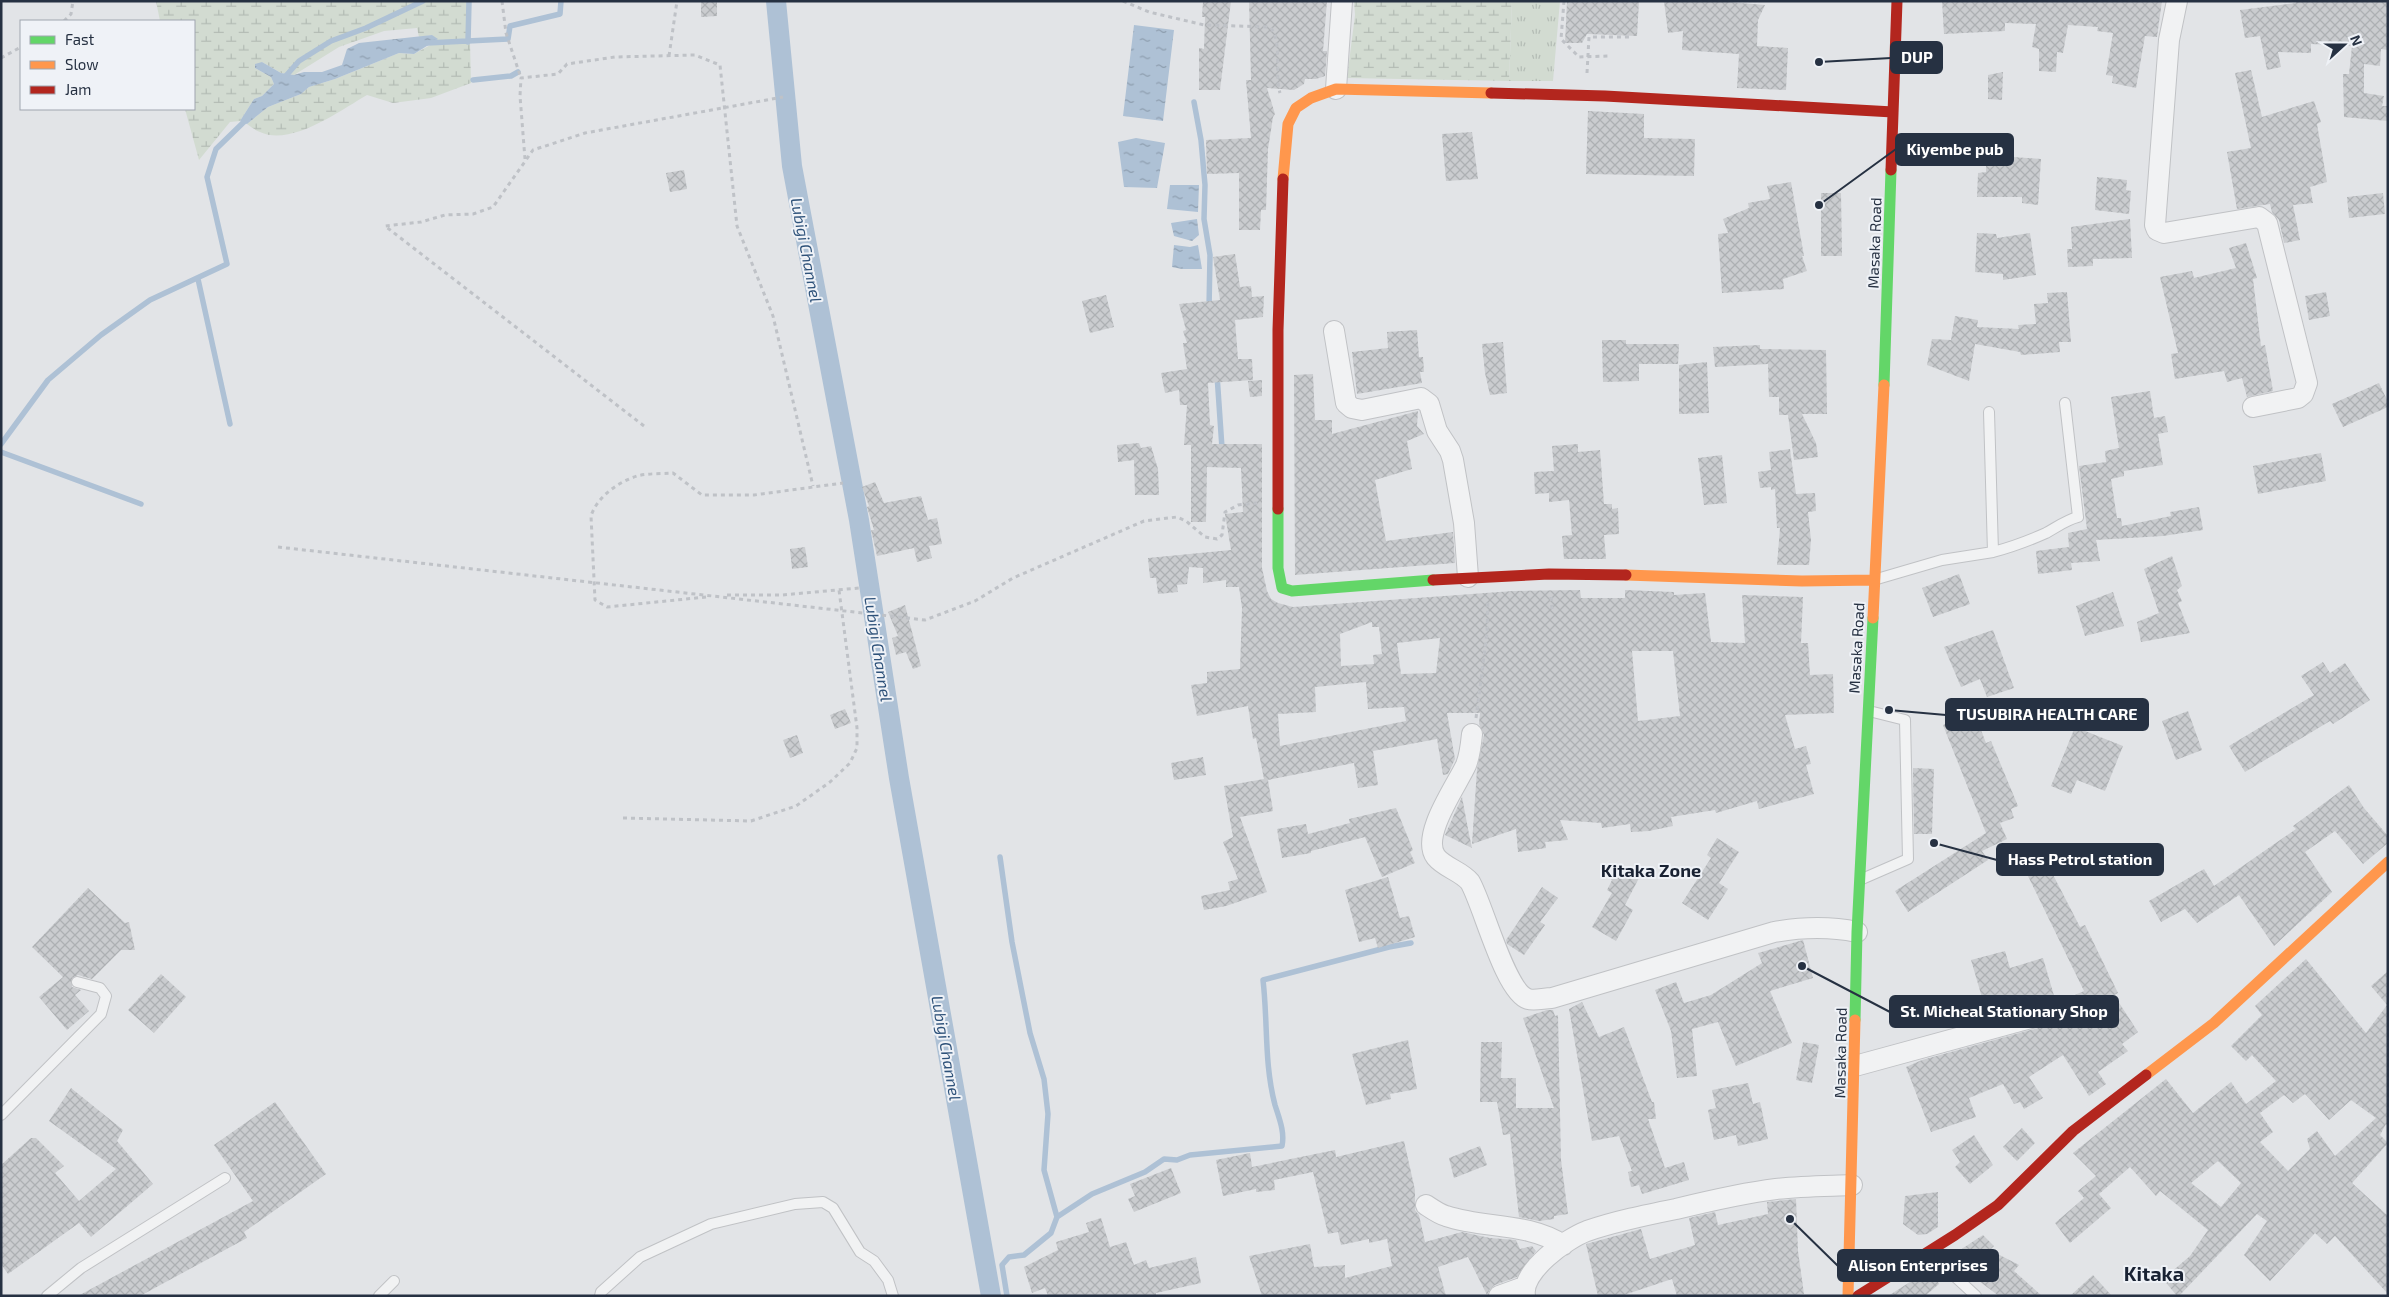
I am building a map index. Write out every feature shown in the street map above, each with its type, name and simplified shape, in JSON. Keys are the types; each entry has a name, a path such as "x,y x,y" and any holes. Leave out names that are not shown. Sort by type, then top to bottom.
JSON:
{"street":[{"path":"1336,89 1342,1"},
{"name":"Masaka Road","path":"1848,1296 1857,932 1883,415 1897,1"},
{"path":"2176,1 2169,40 2155,225 2156,230 2164,233 2259,217 2267,224 2307,383 2305,391 2298,398 2253,407"},
{"path":"1874,580 1828,582 1586,574 1489,576 1286,590 1282,588 1278,578 1277,501 1279,428 1278,330 1284,151 1286,129 1295,108 1310,98 1336,89 1605,96 1893,112"},
{"path":"1334,332 1346,403 1352,408 1362,410 1421,398 1429,404 1437,431 1450,451 1453,460 1464,523 1468,577"},
{"path":"1472,734 1466,765 1448,797 1435,828 1431,845 1437,858 1464,875 1470,882 1509,976 1518,992 1528,999 1552,998 1774,932 1802,927 1834,927 1857,932"},
{"path":"1858,1296 1934,1249 1998,1205 2072,1131 2214,1023 2388,862"},
{"path":"1855,1066 2064,1009"},
{"path":"1499,1296 1525,1291 1528,1278 1563,1245 1586,1232 1611,1224 1777,1188 1852,1186"},
{"path":"1426,1205 1445,1216 1474,1223 1530,1230 1550,1237 1563,1245"}],"lane":[{"path":"1874,580 1942,560 1993,552 2020,545 2058,527 2066,520 2078,517 2065,403"},
{"path":"1989,412 1993,552"},
{"path":"1860,880 1908,858 1905,720 1868,711"},
{"path":"1,1114 101,1014 106,996 100,988 76,982"},
{"path":"47,1296 81,1268 225,1178"},
{"path":"600,1296 601,1292 640,1257 711,1224 795,1204 823,1202 833,1208 860,1252 874,1261 888,1280 893,1296"},
{"path":"1934,1249 1950,1272 1976,1296"},
{"path":"379,1296 394,1281"}],"path":[{"path":"65,20 71,14 73,1"},
{"path":"502,1 506,34 521,78 520,96 525,159"},
{"path":"669,56 677,1"},
{"path":"1123,1 1149,12 1204,25 1270,27 1277,39 1277,85 1281,97 1286,104 1295,108"},
{"path":"1564,1 1561,39 1579,57 1608,56"},
{"path":"1587,76 1589,37 1630,37"},
{"path":"1,58 20,48"},
{"path":"521,78 558,74 567,64 615,57 695,55 720,65 737,226 773,316 813,486"},
{"path":"644,426 385,226 421,222 445,215 473,214 493,207 533,150 585,133 726,109 783,97"},
{"path":"843,483 754,495 702,495 673,474 638,476 595,504 591,516 595,600 607,607 719,596 782,595 858,588"},
{"path":"278,547 925,620 975,601 1013,578 1144,521 1177,517 1186,521 1205,537 1218,539 1222,535 1225,512 1230,508 1277,501"},
{"path":"1472,734 1486,633 1489,576"},
{"path":"623,818 751,822 796,806 843,772 857,748 857,728 839,590"}],"green space":[{"path":"156,1 469,1 471,83 431,98 393,103 367,95 330,117 301,131 286,135 272,135 258,131 247,124 268,107 301,94 309,87 335,79 399,53 414,54 434,43 432,35 419,37 417,28 384,31 339,47 294,75 281,73 262,62 255,68 271,77 274,84 262,96 254,99 240,121 230,122 199,160 185,110 195,110 195,20 160,20"},
{"path":"1354,1 1512,1 1509,81 1347,78 1355,15"},
{"path":"1512,1 1560,1 1553,81 1509,81"}],"water":[{"path":"1134,25 1174,30 1163,121 1123,116"},
{"path":"432,35 438,39 414,54 399,53 335,79 309,87 301,94 268,107 247,124 240,121 254,99 262,96 274,84 271,77 255,68 255,64 262,62 281,73 294,75 304,72 322,72 342,65 347,49 359,43"},
{"path":"1136,138 1165,143 1157,188 1124,187 1118,142"},
{"path":"1170,185 1199,185 1198,212 1167,209"},
{"path":"1197,219 1199,235 1192,241 1174,236 1171,223"},
{"path":"1174,245 1190,247 1198,245 1202,269 1172,267"}],"building":[{"path":"701,1 717,1 717,16 701,17"},
{"path":"1203,1 1231,1 1220,90 1199,90 1199,48 1204,49 1205,17 1202,17"},
{"path":"1249,1 1327,1 1323,51 1327,51 1325,76 1316,79 1305,79 1304,84 1294,90 1267,88 1275,114 1268,149 1266,210 1261,210 1260,230 1239,230 1239,173 1207,174 1206,140 1251,138 1246,80 1251,80"},
{"path":"1567,1 1639,1 1637,36 1587,34 1582,43 1565,43"},
{"path":"1664,1 1716,1 1765,5 1758,20 1757,46 1788,48 1786,90 1737,88 1739,54 1682,50 1683,31 1668,33"},
{"path":"1942,1 2162,1 2157,37 2145,36 2136,88 2112,83 2113,76 2106,75 2113,33 2097,31 2098,27 2068,25 2063,53 2057,52 2056,72 2039,71 2039,49 2032,47 2036,24 2005,23 2005,31 1944,34"},
{"path":"2296,1 2388,1 2388,50 2381,49 2380,66 2364,64 2364,93 2384,96 2382,106 2388,106 2388,121 2344,117 2343,74 2349,74 2352,46 2311,44 2311,53 2278,52 2281,67 2267,70 2260,36 2245,38 2240,10 2296,3"},
{"path":"2251,70 2262,117 2314,101 2321,122 2317,124 2327,182 2310,187 2313,203 2293,205 2300,240 2284,243 2279,220 2272,212 2270,204 2237,209 2227,152 2251,148 2235,73"},
{"path":"2003,72 2002,100 1988,99 1988,75"},
{"path":"1588,111 1644,114 1644,138 1695,139 1694,176 1586,174"},
{"path":"1472,132 1478,179 1446,181 1442,134"},
{"path":"1999,156 2041,159 2038,205 2022,203 2022,197 1977,197 1978,173 1986,172 1986,165 1998,166"},
{"path":"684,170 687,189 670,192 666,173"},
{"path":"2097,177 2127,180 2126,190 2131,191 2129,214 2095,210"},
{"path":"1791,182 1804,256 1802,256 1807,271 1783,279 1784,289 1722,293 1718,234 1728,233 1723,219 1749,208 1748,203 1770,199 1767,186"},
{"path":"1821,193 1841,193 1842,256 1821,256"},
{"path":"2383,193 2385,214 2349,218 2347,197"},
{"path":"2130,219 2132,258 2093,259 2093,266 2068,267 2067,249 2072,249 2071,227"},
{"path":"1977,233 1996,234 1997,238 2030,233 2036,275 2003,280 2003,274 1975,272"},
{"path":"2246,243 2257,278 2253,279 2261,346 2265,345 2273,391 2247,397 2242,378 2227,382 2224,371 2175,379 2171,354 2178,353 2160,277 2192,271 2194,278 2236,268 2229,248"},
{"path":"1235,254 1240,287 1251,286 1252,297 1264,296 1263,317 1235,320 1238,359 1252,359 1253,380 1208,383 1210,425 1214,426 1212,444 1262,444 1262,568 1267,591 1271,599 1293,607 1513,591 1580,590 1581,598 1625,598 1625,590 1674,592 1674,595 1705,593 1711,642 1745,643 1742,595 1803,597 1801,643 1808,643 1810,675 1833,674 1834,713 1785,715 1795,749 1806,746 1811,764 1806,765 1814,794 1759,809 1757,801 1716,813 1715,810 1671,817 1673,826 1649,831 1631,832 1630,824 1602,828 1601,823 1560,820 1568,840 1545,842 1546,848 1518,852 1516,829 1472,844 1477,769 1484,735 1479,724 1480,713 1447,713 1455,759 1448,774 1443,775 1437,739 1373,751 1378,785 1358,788 1354,763 1268,780 1273,811 1240,817 1267,892 1226,906 1204,910 1201,896 1230,890 1228,882 1238,879 1223,842 1233,837 1224,786 1264,779 1256,738 1253,739 1248,706 1197,716 1191,685 1207,683 1207,672 1240,669 1242,608 1239,587 1226,587 1226,580 1203,583 1203,568 1189,567 1187,584 1177,585 1178,592 1158,594 1156,578 1150,578 1148,558 1231,550 1225,514 1243,512 1241,468 1207,467 1206,522 1191,522 1191,445 1184,445 1187,405 1180,405 1179,390 1165,393 1161,373 1187,369 1183,343 1187,343 1183,331 1186,330 1179,304 1220,300 1213,257","holes":["1372,622 1372,627 1379,627 1382,654 1373,655 1374,664 1341,666 1340,634","1440,638 1436,673 1401,674 1397,643","1632,651 1673,651 1680,716 1638,721","1366,682 1368,709 1404,707 1406,721 1280,746 1278,714 1316,712 1315,687"]},
{"path":"2067,292 2071,342 2059,342 2060,352 2021,355 2020,352 1975,344 1969,381 1927,365 1932,339 1951,340 1955,316 1978,320 1977,327 2019,329 2018,325 2036,324 2034,304 2048,303 2047,293"},
{"path":"2326,292 2330,316 2309,320 2305,296"},
{"path":"1106,295 1114,327 1090,333 1082,301"},
{"path":"1417,330 1419,357 1423,357 1424,372 1420,372 1422,383 1357,394 1352,352 1388,348 1387,332"},
{"path":"1602,340 1626,340 1626,344 1679,344 1678,364 1639,364 1639,381 1603,382"},
{"path":"1503,342 1507,393 1490,395 1485,373 1482,344"},
{"path":"1760,345 1760,349 1826,350 1827,414 1802,414 1816,443 1818,457 1794,460 1788,415 1779,415 1779,397 1769,397 1768,364 1715,367 1713,347"},
{"path":"1707,362 1709,413 1679,414 1679,365"},
{"path":"1313,374 1315,420 1332,420 1332,434 1418,411 1417,426 1424,434 1407,441 1412,469 1375,480 1386,541 1453,532 1455,563 1295,575 1294,375"},
{"path":"1262,380 1262,396 1250,397 1248,381"},
{"path":"2379,383 2388,402 2388,407 2343,427 2332,404"},
{"path":"2150,391 2154,418 2165,416 2168,432 2158,434 2163,465 2124,471 2124,476 2111,479 2117,518 2121,518 2122,526 2171,516 2170,512 2199,507 2203,530 2163,536 2096,540 2100,561 2071,563 2072,570 2038,574 2036,551 2069,547 2068,533 2087,529 2079,466 2106,462 2105,451 2119,448 2111,397"},
{"path":"1139,443 1141,448 1151,446 1158,469 1159,495 1135,495 1134,460 1118,462 1117,445"},
{"path":"1578,444 1578,452 1600,450 1604,504 1612,504 1612,509 1618,508 1619,534 1604,535 1606,559 1564,559 1562,536 1572,535 1569,500 1549,502 1549,493 1535,494 1534,472 1554,471 1552,446"},
{"path":"1790,449 1796,494 1815,493 1816,511 1808,512 1811,540 1809,565 1777,565 1780,528 1777,528 1775,489 1771,490 1771,487 1760,488 1758,472 1771,470 1769,452"},
{"path":"2321,453 2326,481 2258,494 2253,466"},
{"path":"1722,455 1727,503 1704,505 1698,458"},
{"path":"875,482 884,503 921,496 928,520 937,518 942,544 929,546 932,558 917,562 914,548 877,556 871,530 874,530 867,507 869,506 862,487"},
{"path":"805,547 808,567 792,569 790,549"},
{"path":"2172,556 2182,586 2177,590 2182,601 2178,603 2190,633 2141,642 2137,622 2159,613 2144,569"},
{"path":"1959,574 1970,604 1933,617 1922,588"},
{"path":"2113,592 2124,626 2085,636 2076,606"},
{"path":"905,605 921,666 913,669 906,652 896,655 892,638 898,636 888,612"},
{"path":"1993,630 2014,688 1987,697 1980,679 1961,687 1944,647"},
{"path":"2323,662 2330,673 2345,663 2370,700 2333,724 2330,721 2245,772 2229,746 2314,695 2301,676"},
{"path":"845,709 851,723 835,729 830,715"},
{"path":"2188,711 2202,750 2176,760 2162,721"},
{"path":"1974,712 1986,743 1991,741 2018,806 2011,809 2014,818 2000,823 2007,839 1982,851 1988,860 1908,912 1895,891 1986,833 1943,725"},
{"path":"2075,727 2123,746 2105,791 2077,780 2071,794 2051,786"},
{"path":"797,735 803,753 790,758 783,740"},
{"path":"1203,757 1206,775 1174,780 1171,763"},
{"path":"1913,768 1934,769 1932,834 1914,834"},
{"path":"2349,785 2364,808 2388,836 2388,843 2363,864 2335,831 2305,852 2332,892 2274,946 2239,895 2197,923 2185,909 2161,922 2149,901 2204,869 2214,886 2296,829 2293,826"},
{"path":"1462,797 1469,834 1472,848 1445,835"},
{"path":"1396,808 1413,850 1410,852 1415,863 1382,877 1365,837 1311,851 1311,853 1282,858 1277,829 1306,824 1308,834 1350,823 1349,819"},
{"path":"1717,838 1739,852 1719,883 1728,889 1708,920 1682,903 1711,858 1707,855"},
{"path":"1617,864 1640,876 1625,905 1633,910 1616,941 1592,927 1612,893 1607,890 1612,880 1610,878"},
{"path":"2048,865 2080,927 2085,925 2118,993 2114,995 2138,1032 2122,1044 2128,1051 2098,1072 2106,1084 2089,1096 2063,1055 2029,1077 2043,1098 2024,1109 2020,1102 2014,1104 2003,1084 1969,1098 1976,1117 1931,1132 1906,1067 1922,1060 2067,1020 2075,1012 2075,1005 2068,998 2084,991 2028,876"},
{"path":"1388,877 1400,918 1409,916 1415,937 1378,948 1375,938 1359,942 1345,890"},
{"path":"1542,887 1558,898 1540,922 1545,925 1524,955 1507,944 1506,940"},
{"path":"88,888 125,923 129,922 135,950 121,950 92,979 78,975 72,978 72,987 81,990 75,995 89,1011 67,1030 39,997 63,977 32,947"},
{"path":"1803,940 1813,978 1770,991 1792,1043 1736,1066 1718,1022 1692,1029 1697,1076 1677,1078 1671,1031 1655,990 1676,982 1684,1003 1711,995 1762,963 1758,953"},
{"path":"2005,951 2010,968 2043,958 2055,999 2000,1014 1993,998 1983,1001 1971,960"},
{"path":"2306,959 2366,1033 2387,1005 2371,986 2388,971 2388,1126 2386,1124 2380,1135 2388,1143 2352,1183 2388,1216 2388,1294 2335,1236 2327,1244 2315,1233 2270,1281 2244,1255 2267,1221 2257,1214 2177,1296 2163,1279 2190,1256 2208,1230 2160,1191 2156,1196 2130,1167 2099,1194 2111,1208 2070,1243 2055,1223 2084,1198 2078,1191 2096,1176 2073,1153 2166,1079 2193,1113 2231,1082 2246,1104 2276,1081 2252,1055 2246,1061 2231,1046 2262,1015 2255,1006","holes":["2305,1094 2329,1120 2351,1100 2376,1118 2335,1156 2317,1131 2307,1139 2310,1149 2288,1171 2260,1142 2273,1132 2260,1113 2284,1095 2293,1103","2218,1161 2241,1183 2221,1207 2191,1183"]},
{"path":"161,974 186,997 154,1033 128,1010"},
{"path":"1582,1002 1599,1037 1624,1027 1652,1102 1654,1102 1656,1119 1648,1119 1665,1168 1684,1162 1689,1180 1642,1194 1639,1185 1631,1187 1628,1172 1632,1171 1619,1136 1592,1141 1569,1009"},
{"path":"1547,1010 1553,1010 1555,1016 1558,1015 1561,1160 1568,1214 1554,1216 1554,1219 1539,1221 1519,1217 1510,1134 1503,1135 1497,1102 1480,1102 1481,1042 1502,1042 1501,1078 1516,1078 1516,1108 1554,1108 1523,1018"},
{"path":"1408,1040 1417,1089 1390,1094 1391,1099 1366,1105 1352,1054"},
{"path":"1803,1042 1819,1045 1812,1083 1796,1080"},
{"path":"1748,1083 1753,1104 1760,1102 1768,1139 1738,1146 1736,1135 1714,1140 1708,1110 1716,1108 1712,1090"},
{"path":"71,1088 123,1130 117,1141 153,1184 91,1237 79,1223 8,1274 1,1264 1,1165 31,1138 36,1138 64,1166 55,1173 79,1201 116,1169 49,1121"},
{"path":"275,1102 326,1174 244,1232 247,1238 140,1296 78,1296 253,1201 214,1145"},
{"path":"2022,1128 2035,1143 2017,1161 2003,1147"},
{"path":"1974,1135 1993,1165 1970,1184 1955,1167 1960,1162 1952,1150"},
{"path":"1404,1141 1415,1190 1415,1210 1419,1215 1425,1242 1462,1232 1490,1238 1516,1240 1520,1249 1532,1246 1536,1251 1517,1277 1495,1285 1487,1295 1468,1257 1438,1267 1446,1296 1262,1296 1249,1256 1310,1244 1314,1267 1345,1265 1345,1278 1392,1266 1387,1239 1369,1243 1369,1239 1341,1245 1338,1232 1328,1234 1313,1172 1274,1180 1275,1190 1256,1192 1256,1189 1223,1196 1216,1160 1250,1153 1252,1167 1335,1150 1336,1157"},
{"path":"1480,1146 1487,1165 1454,1178 1449,1158"},
{"path":"1171,1168 1181,1193 1134,1212 1128,1199 1135,1196 1130,1184"},
{"path":"1938,1192 1938,1227 1927,1234 1918,1235 1903,1224 1905,1196"},
{"path":"1796,1199 1798,1251 1804,1294 1785,1296 1677,1296 1672,1279 1621,1296 1598,1296 1586,1244 1641,1229 1650,1259 1695,1245 1689,1218 1715,1212 1718,1225 1768,1214 1767,1202"},
{"path":"1101,1218 1110,1247 1126,1242 1134,1265 1146,1260 1149,1268 1196,1257 1201,1283 1156,1293 1156,1296 1048,1296 1045,1288 1032,1293 1024,1267 1058,1250 1056,1242 1089,1232 1086,1223"},
{"path":"1983,1235 1994,1246 1990,1250 2019,1265 2014,1271 2042,1296 1999,1296 1948,1258"},
{"path":"1932,1268 1939,1284 1925,1296 1888,1296"},
{"path":"2093,1275 2112,1296 2070,1296"}],"waterway":[{"path":"284,78 299,61 331,41 366,28 423,1"},
{"path":"468,42 469,1"},
{"path":"427,43 508,39 510,26 560,14 561,1"},
{"name":"Lubigi Channel","path":"776,1 792,166 859,520 899,778 991,1296"},
{"path":"473,80 511,76 518,72"},
{"path":"1194,102 1201,140 1205,185 1204,219 1210,255 1209,309"},
{"path":"1,444 48,380 101,335 150,300 227,264 207,177 216,149 249,117"},
{"path":"198,279 230,424"},
{"path":"1217,375 1222,448"},
{"path":"1,452 141,504"},
{"path":"1000,857 1012,942 1030,1033 1044,1079 1048,1114 1044,1170 1057,1217 1051,1233 1024,1255 1009,1257 1002,1265 1007,1296"},
{"path":"1057,1217 1092,1194 1145,1172 1164,1159 1177,1160 1190,1155 1282,1146 1282,1130 1269,1074 1263,980 1411,943"}],"traffic: fast":[{"path":"1884,385 1891,170"},
{"path":"1278,509 1278,568 1282,588 1292,591 1433,580"},
{"path":"1855,1020 1857,932 1873,618"}],"traffic: slow":[{"path":"1283,179 1288,124 1296,108 1311,98 1336,89 1491,93"},
{"path":"1873,618 1884,385"},
{"path":"1626,575 1802,581 1874,580"},
{"path":"2146,1075 2214,1023 2388,862"},
{"path":"1848,1296 1855,1020"}],"traffic: jam":[{"path":"1891,170 1897,1"},
{"path":"1491,93 1605,96 1893,112"},
{"path":"1278,509 1278,330 1283,179"},
{"path":"1433,580 1549,574 1626,575"},
{"path":"1858,1296 1955,1235 1998,1205 2073,1131 2146,1075"}],"place":[{"name":"DUP","path":"1819,62"},
{"name":"Kiyembe pub","path":"1819,205"},
{"name":"TUSUBIRA HEALTH CARE","path":"1889,710"},
{"name":"Hass Petrol station","path":"1934,843"},
{"name":"St. Micheal Stationary Shop","path":"1802,966"},
{"name":"Alison Enterprises","path":"1790,1219"}],"district":[{"name":"Kitaka Zone","path":"1651,870"},
{"name":"Kitaka","path":"2154,1273"}]}
